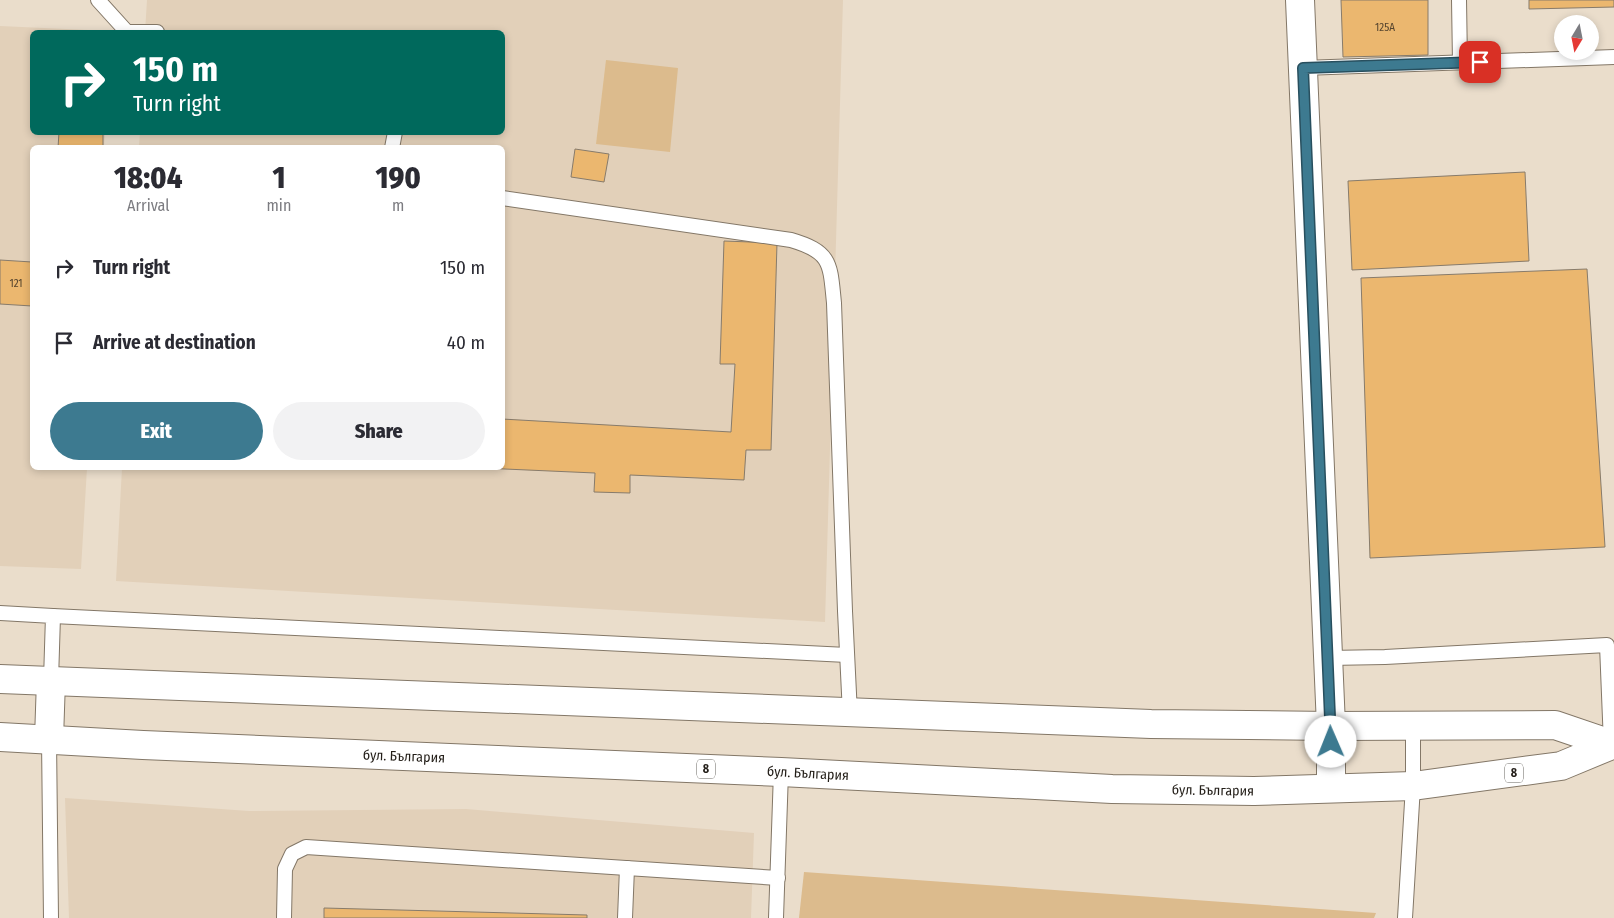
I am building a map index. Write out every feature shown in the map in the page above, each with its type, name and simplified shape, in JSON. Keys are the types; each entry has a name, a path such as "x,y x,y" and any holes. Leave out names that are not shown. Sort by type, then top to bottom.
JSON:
{"main road":[{"path":"1300,0 1331,726 1331,788"},
{"path":"0,679 850,714 1151,724 1331,726 1555,725 1612,744"},
{"path":"49,740 51,680"},
{"name":"бул. България","path":"0,737 1112,788 1254,791 1413,786 1561,766 1612,744"}],"lane":[{"path":"98,0 124,30"},
{"path":"1459,0 1460,62"},
{"path":"1303,68 1614,57"},
{"path":"505,198 791,240 808,245 823,254 832,275 834,303 850,714"},
{"path":"0,613 848,656"},
{"path":"51,680 53,616"},
{"path":"1328,658 1385,658 1608,645 1612,744"},
{"path":"1404,918 1413,786 1413,725"},
{"path":"49,740 51,918"},
{"path":"776,918 781,772"},
{"path":"284,918 285,869 292,854 306,847 778,878"},
{"path":"625,918 627,868"}],"shaded area":[{"path":"147,0 843,0 825,622 116,581 122,470 505,470 505,145 139,145 140,135 505,135 505,30 145,30"},
{"path":"0,26 88,30 30,30 30,135 105,135 104,145 30,145 30,470 87,470 81,569 0,566"},
{"path":"606,60 678,68 670,152 596,144"},
{"path":"65,798 249,811 466,809 754,833 751,918 69,918"},
{"path":"804,872 1376,913 1374,918 799,918"}],"building":[{"path":"1341,0 1428,0 1428,55 1343,57"},
{"path":"1529,0 1614,0 1614,7 1529,9"},
{"path":"59,135 103,135 103,145 58,145"},
{"path":"575,149 609,154 604,182 571,177"},
{"path":"1525,172 1529,261 1352,270 1348,181"},
{"path":"724,241 777,243 771,450 746,450 744,480 630,475 630,493 594,492 595,473 505,469 505,419 731,432 735,364 720,364"},
{"path":"0,260 30,262 30,306 0,304"},
{"path":"1587,269 1605,547 1370,558 1361,278"},
{"path":"324,908 587,915 587,918 324,918"}],"route":[{"path":"1331,742 1303,68 1480,62"}]}
